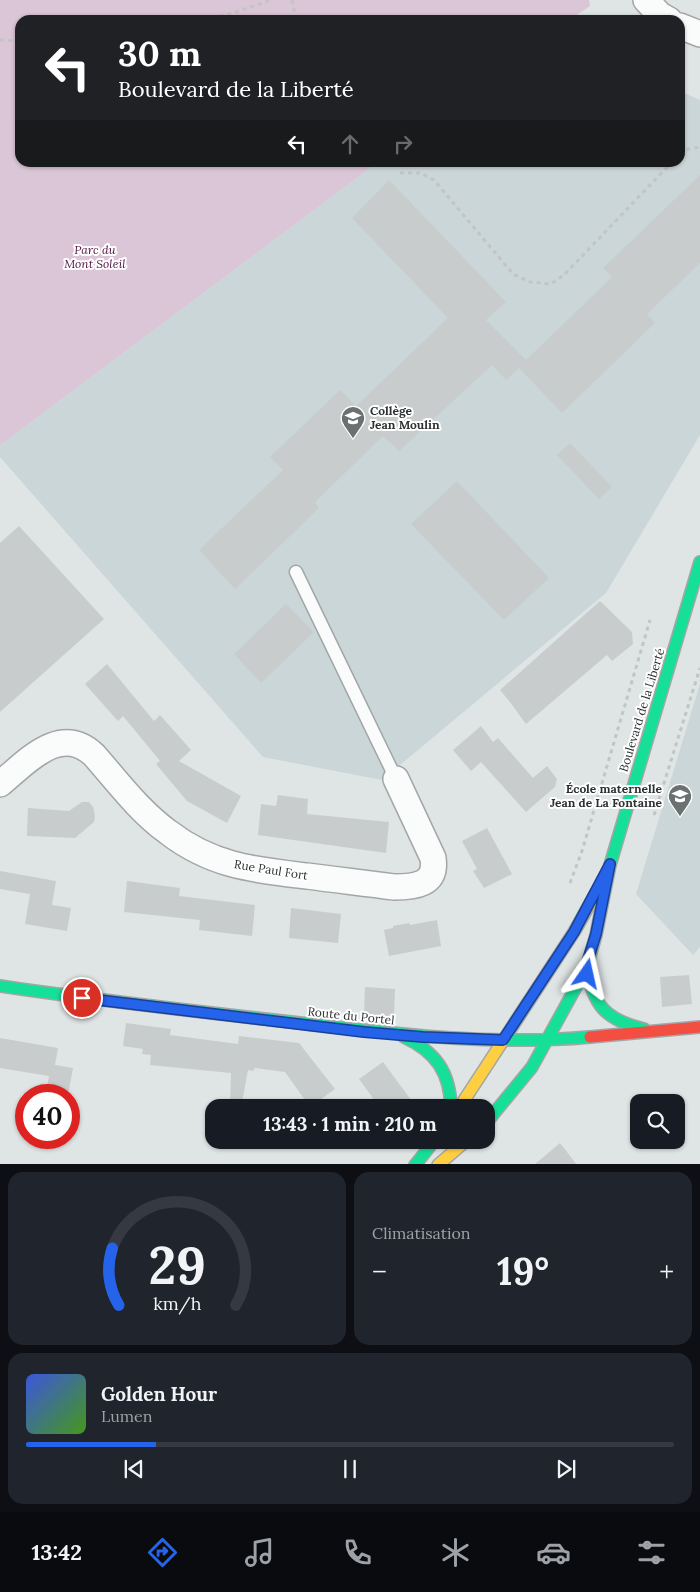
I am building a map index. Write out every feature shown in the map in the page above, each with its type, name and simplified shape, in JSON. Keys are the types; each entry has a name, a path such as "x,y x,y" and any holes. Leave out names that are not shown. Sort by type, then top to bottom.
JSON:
{"main road":[{"name":"Boulevard de la Liberté","path":"495,1112 526,1076 586,966 595,940 610,864 700,562"},
{"name":"Boulevard de la Liberté","path":"465,1099 574,932 610,864"},
{"path":"580,944 591,903"},
{"path":"586,966 591,991 600,1008 622,1023 655,1031"},
{"name":"Route du Portel","path":"0,986 110,1002 398,1035 469,1039 546,1040 700,1027"},
{"path":"558,996 562,1013 570,1026 583,1033 604,1036"},
{"path":"398,1035 423,1047 442,1066 450,1089 450,1099"},
{"path":"469,1039 483,1049 489,1062 490,1079"},
{"path":"415,1164 428,1149"},
{"path":"438,1164 456,1149"}],"street":[{"path":"646,0 660,15"},
{"path":"685,28 700,34"},
{"name":"Rue Paul Fort","path":"0,784 49,747 63,743 79,744 94,755 149,816 176,838 207,855 226,863 253,870 394,886 414,886 428,879 433,873 433,858 396,779"}],"lane":[{"path":"296,572 396,779"}],"path":[{"path":"225,15 271,0"},
{"path":"292,0 295,15"},
{"path":"0,40 15,41"},
{"path":"685,150 700,146"},
{"path":"400,173 421,174 434,180 513,274 530,282 551,284 564,275 667,167"},
{"path":"570,885 582,851 650,620"}],"shaded area":[{"name":"Collège Jean Moulin","path":"685,93 700,100 700,435 606,593 382,780 263,757 0,457 0,445 372,167 685,167"},
{"name":"École maternelle Jean de La Fontaine","path":"700,684 700,947 693,955 636,894"}],"green space":[{"name":"Parc du Mont Soleil","path":"0,0 589,0 590,6 576,15 15,15 15,167 372,167 0,445"}],"building":[{"path":"700,175 700,263 647,314 655,323 562,413 519,368 506,380 492,365 399,451 383,436 315,502 319,508 235,589 199,550 283,470 270,457 340,390 356,406 448,318 352,218 389,180 506,302 486,320 526,360 612,277 603,268"},
{"path":"570,443 612,487 599,499 557,455"},
{"path":"457,481 549,578 504,620 411,524"},
{"path":"19,526 104,619 0,712 0,543"},
{"path":"600,601 632,632 633,644 612,661 607,655 526,724 500,690"},
{"path":"286,604 314,632 261,683 234,654"},
{"path":"107,664 154,721 160,715 191,750 179,761 241,796 227,823 187,801 156,764 160,761 123,716 118,721 85,684"},
{"path":"481,726 493,742 498,738 533,778 547,766 557,779 555,787 526,812 481,762 471,771 453,750"},
{"path":"278,795 308,799 307,814 389,822 386,853 258,835 261,804 276,806"},
{"path":"82,802 89,802 93,807 94,822 75,838 27,836 28,808 69,811"},
{"path":"487,828 512,874 484,888 473,871 477,869 462,841"},
{"path":"0,871 56,881 52,905 71,908 67,931 25,924 30,894 0,889"},
{"path":"127,881 180,888 179,896 255,905 252,936 199,930 200,920 124,912"},
{"path":"291,908 341,914 338,943 289,938"},
{"path":"437,920 441,946 389,956 384,930 393,928 393,926"},
{"path":"689,975 692,1004 662,1007 660,977"},
{"path":"365,987 395,989 394,1017 364,1015"},
{"path":"126,1023 171,1029 170,1035 238,1044 239,1036 299,1043 335,1089 321,1099 304,1099 285,1072 255,1068 253,1071 248,1070 243,1099 230,1099 231,1073 150,1065 151,1055 142,1054 143,1049 123,1046"},
{"path":"0,1038 58,1048 55,1065 73,1068 70,1084 48,1084 49,1076 0,1068"},
{"path":"383,1062 410,1099 373,1099 359,1079"},
{"path":"560,1143 576,1164 535,1164"}],"traffic: fast":[{"path":"495,1112 532,1067 576,987 589,959 596,935 610,865 700,562"},
{"path":"586,966 593,991 603,1009 619,1021 644,1029"},
{"path":"0,986 150,1006 409,1035 517,1040 590,1037"},
{"path":"404,1037 425,1049 439,1065 448,1084 450,1099"},
{"path":"416,1164 428,1149"}],"traffic: slow":[{"path":"465,1099 574,932 596,893"},
{"path":"439,1164 457,1149"}],"traffic: jam":[{"path":"590,1037 700,1027"}],"place":[{"name":"Collège Jean Moulin","path":"353,439"},
{"name":"École maternelle Jean de La Fontaine","path":"680,817"}],"route":[{"path":"82,998 364,1032 423,1037 503,1040 574,932 610,864 596,934 586,966 587,974"}]}
